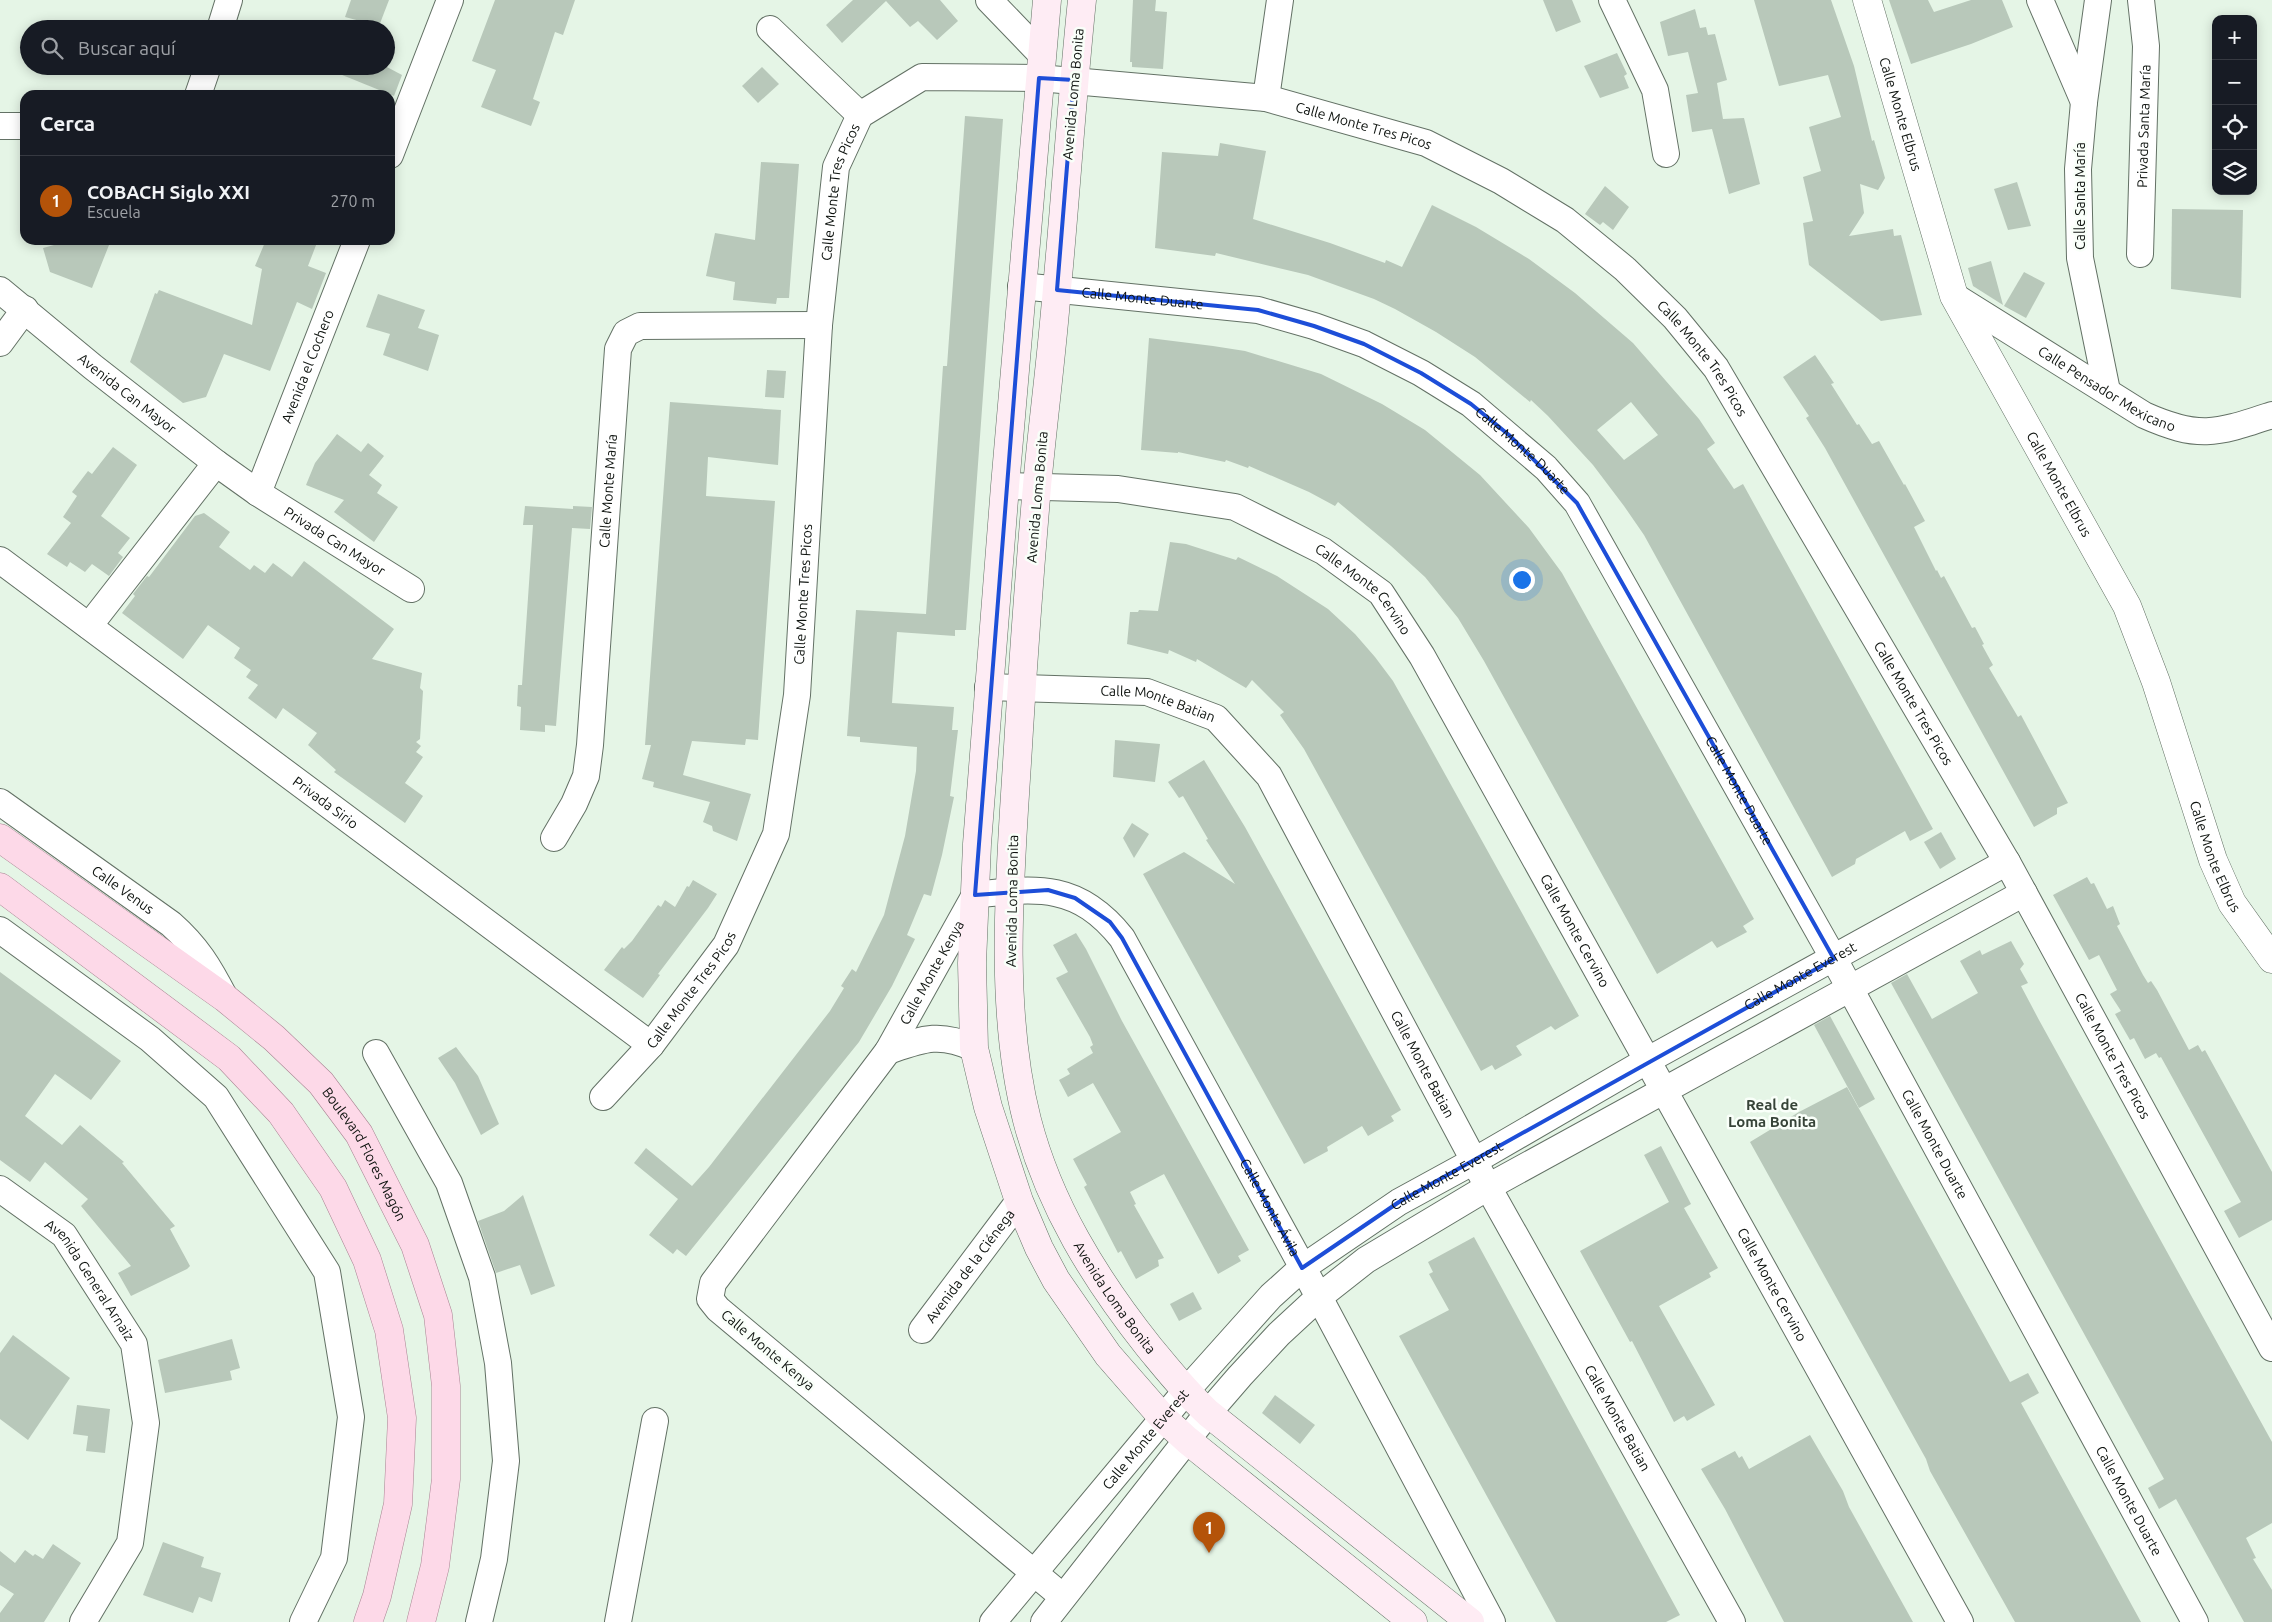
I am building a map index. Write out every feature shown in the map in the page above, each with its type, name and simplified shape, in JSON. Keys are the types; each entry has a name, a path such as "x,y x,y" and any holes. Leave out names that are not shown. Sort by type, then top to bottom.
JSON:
{"main road":[{"path":"1047,0 988,687 972,963 974,1048 988,1108 1019,1201 1039,1248 1078,1313 1108,1354 1163,1418 1187,1440 1413,1622"},
{"name":"Avenida Loma Bonita","path":"1082,0 1057,290 1037,486 1010,891 1010,999 1014,1054 1028,1122 1050,1188 1066,1224 1121,1312 1185,1392 1208,1413 1470,1622"},
{"name":"Boulevard Flores Magón","path":"0,838 225,998 274,1038 320,1083 360,1134 415,1245 438,1315 446,1386 446,1479 435,1566 420,1622"},
{"path":"0,886 229,1058 281,1113 333,1188 367,1260 390,1330 402,1418 398,1504 378,1596 368,1622"}],"street":[{"path":"223,20 230,0"},
{"path":"395,142 450,0"},
{"path":"989,0 1040,66"},
{"path":"1266,98 1280,0"},
{"path":"1612,0 1655,90 1666,154"},
{"name":"Calle Monte Elbrus","path":"1867,0 1954,296 2127,606 2156,682 2213,860 2232,903 2272,959"},
{"path":"2040,0 2084,102"},
{"name":"Calle Santa María","path":"2098,0 2084,102 2078,170 2080,258 2107,391"},
{"name":"Privada Santa María","path":"2140,254 2146,46 2141,0"},
{"path":"770,29 860,115"},
{"name":"Calle Monte Tres Picos","path":"603,1097 651,1045 726,946 776,834 797,695 819,325 836,167 860,115 922,77 1040,66 1074,80 1266,98 1426,143 1500,181 1565,220 1625,269 1675,318 1716,368 2007,862 2272,1348"},
{"path":"200,90 205,75"},
{"path":"0,126 20,126"},
{"name":"Avenida el Cochero","path":"258,493 355,245"},
{"name":"Calle Monte Duarte","path":"1021,286 1258,310 1314,326 1364,344 1421,373 1471,404 1546,468 1577,502 1834,959 2195,1622"},
{"name":"Avenida Can Mayor","path":"0,290 92,367 258,493"},
{"name":"Calle Pensador Mexicano","path":"1954,296 2144,416 2169,426 2202,433 2228,429 2272,415"},
{"path":"0,343 25,309"},
{"name":"Calle Monte María","path":"554,838 574,804 583,783 590,745 618,349 626,333 640,326 819,325"},
{"path":"89,626 216,463"},
{"name":"Calle Monte Cervino","path":"1004,486 1118,489 1235,507 1323,551 1381,593 1422,656 1960,1622"},
{"name":"Privada Can Mayor","path":"258,493 411,588"},
{"name":"Privada Sirio","path":"0,560 651,1045"},
{"name":"Calle Monte Batian","path":"988,687 1147,692 1216,718 1269,776 1474,1161 1732,1622"},
{"name":"Calle Venus","path":"0,802 171,924 189,940 206,960 225,998"},
{"name":"Calle Monte Everest","path":"993,1622 1185,1392 1270,1296 1302,1268 1399,1202 1474,1161 1648,1060 2007,862"},
{"name":"Calle Monte Ávila","path":"975,895 1010,891 1048,890 1075,898 1094,909 1110,922 1122,938 1319,1297 1492,1622"},
{"path":"1044,1622 1208,1413 1279,1334 1319,1297 1366,1260 1488,1186 2024,893"},
{"name":"Calle Monte Kenya","path":"975,895 888,1051 713,1283 710,1299 718,1309 1034,1571 1063,1598"},
{"path":"0,930 150,1039 216,1096 327,1272 352,1417 334,1558 303,1622"},
{"name":"Calle Monte Kenya","path":"888,1051 938,1037 962,1042 974,1048"},
{"path":"376,1053 449,1183 482,1277 498,1363 506,1461 494,1559 479,1622"},
{"name":"Avenida General Arnaiz","path":"0,1189 64,1235 134,1344 146,1423 130,1543 83,1622"},
{"name":"Avenida de la Ciénega","path":"922,1330 1019,1201"},
{"path":"618,1622 655,1421"}],"highlighted area":[{"path":"1039,78 1074,80 1057,290 1258,310 1314,326 1364,344 1421,373 1471,404 1509,435 1577,503 1834,959 1399,1202 1302,1268 1122,938 1110,922 1075,898 1048,890 975,895"}],"building":[{"path":"351,0 389,0 381,20 356,20 345,17"},
{"path":"495,0 575,0 563,35 555,32 533,99 540,102 531,126 481,107 496,70 472,61"},
{"path":"853,0 940,0 958,21 937,40 918,21 910,27 886,1 842,43 826,25"},
{"path":"1133,0 1156,0 1155,11 1167,12 1163,69 1132,67 1132,62 1130,62"},
{"path":"1543,0 1572,0 1581,22 1556,32"},
{"path":"1754,0 1831,0 1854,66 1872,141 1874,140 1885,178 1878,190 1860,184 1864,213 1849,236 1893,229 1894,236 1901,235 1922,315 1881,321 1809,265 1803,223 1813,221 1803,177 1821,171 1809,127 1841,117 1828,75 1779,86"},
{"path":"1889,0 1928,0 1934,12 1971,0 2002,0 2013,27 1971,44 1911,64"},
{"path":"1695,9 1700,28 1706,27 1708,35 1715,34 1727,80 1717,83 1723,119 1744,118 1760,184 1729,194 1712,129 1692,132 1686,95 1698,93 1688,52 1668,56 1660,22"},
{"path":"1617,53 1627,74 1624,76 1629,88 1600,98 1584,66"},
{"path":"762,67 779,84 758,103 742,86"},
{"path":"395,71 402,75 395,93 395,90 379,90 342,75 395,75"},
{"path":"965,116 1003,119 966,630 955,630 955,636 897,632 892,703 954,707 952,730 958,730 950,796 954,797 942,855 931,896 924,894 907,935 915,939 892,986 859,1042 686,1256 677,1249 673,1254 649,1235 678,1199 634,1163 646,1148 692,1186 709,1167 830,1011 844,988 841,986 852,969 856,972 884,915 905,836 916,771 917,747 860,742 860,737 847,736 856,610 926,614 943,366 947,366"},
{"path":"1220,143 1266,151 1253,219 1330,243 1385,263 1386,260 1402,267 1432,205 1476,227 1529,259 1575,293 1633,343 1699,419 1715,443 1707,449 1734,489 1743,484 1933,829 1910,841 1905,831 1856,859 1855,864 1832,877 1644,535 1593,465 1548,416 1531,400 1530,402 1475,357 1395,309 1374,299 1308,275 1216,253 1215,256 1155,248 1162,152 1218,156","holes":["1631,402 1658,435 1624,460 1597,430"]},
{"path":"761,162 799,164 789,298 777,298 776,304 733,300 735,282 706,276 715,233 755,240"},
{"path":"2017,182 2031,226 2008,230 1994,189"},
{"path":"1605,186 1629,207 1613,230 1603,222 1600,225 1585,214"},
{"path":"2172,209 2243,210 2241,298 2171,289"},
{"path":"54,245 109,245 92,288 50,272 43,248"},
{"path":"264,245 316,245 308,266 326,273 312,309 297,302 270,371 224,354 206,397 183,403 130,362 155,293 157,294 159,290 252,325 262,269 255,266"},
{"path":"1991,261 2003,305 1973,286 1968,268"},
{"path":"2024,272 2045,283 2026,318 2004,306"},
{"path":"378,294 425,310 418,328 439,335 428,371 383,355 390,334 366,327"},
{"path":"1149,338 1245,351 1321,374 1382,404 1425,430 1480,475 1529,528 1562,573 1754,919 1743,926 1747,932 1717,948 1712,941 1657,974 1484,661 1458,618 1425,577 1338,502 1335,506 1309,492 1249,466 1248,468 1226,460 1225,462 1178,452 1141,450"},
{"path":"1815,355 1834,383 1831,384 1857,425 1859,424 1872,444 1879,441 1905,484 1925,521 1914,527 1936,571 1941,578 1944,576 1972,628 1975,627 1993,665 1989,668 2018,717 2021,715 2068,803 2057,808 2057,814 2034,827 1825,448 1806,418 1809,416 1783,377"},
{"path":"767,370 786,371 784,398 765,397"},
{"path":"670,402 781,410 778,465 708,457 706,496 775,501 758,740 746,739 745,745 692,741 683,775 751,794 737,841 713,831 712,826 703,822 710,802 653,787 654,782 642,779 651,745 645,745"},
{"path":"337,434 361,452 368,443 384,456 369,475 382,485 377,493 398,507 374,542 334,512 344,500 306,485 315,463"},
{"path":"113,447 137,465 101,516 130,538 118,553 123,557 109,576 92,564 85,572 70,562 67,567 47,554 71,523 63,517 77,496 72,492 88,471 92,474"},
{"path":"525,506 573,509 573,506 592,507 590,529 572,528 556,726 545,725 545,732 520,730 521,707 517,706 518,685 522,685 533,525 523,525"},
{"path":"204,513 230,532 219,547 250,570 254,565 265,573 273,563 292,577 304,561 394,629 372,659 422,673 420,688 423,691 420,739 416,742 421,746 416,752 423,757 405,783 423,796 405,823 334,772 336,770 308,745 317,733 283,708 276,719 248,698 258,685 246,677 251,670 234,658 240,648 208,625 183,659 122,613 135,596 133,594 147,576 149,577 195,516"},
{"path":"1170,542 1186,544 1236,560 1238,557 1277,576 1328,609 1355,634 1375,657 1393,681 1579,1016 1555,1030 1551,1026 1516,1046 1522,1055 1495,1070 1492,1065 1481,1071 1304,749 1280,715 1284,712 1252,680 1246,688 1197,659 1196,662 1169,650 1168,654 1127,644 1130,612 1138,612 1139,610 1158,611"},
{"path":"1115,740 1160,744 1155,782 1113,777"},
{"path":"1204,760 1245,827 1401,1110 1391,1116 1394,1121 1368,1136 1362,1126 1327,1147 1328,1151 1304,1164 1143,874 1184,852 1235,884 1206,840 1208,839 1183,796 1179,798 1168,782"},
{"path":"1132,823 1149,834 1134,858 1123,838"},
{"path":"1941,832 1956,859 1940,869 1924,842"},
{"path":"2087,877 2091,884 2094,883 2107,909 2113,906 2120,924 2117,926 2148,983 2151,981 2157,990 2189,1050 2198,1045 2202,1052 2205,1050 2272,1172 2272,1220 2239,1238 2224,1211 2241,1202 2161,1057 2159,1058 2156,1053 2145,1059 2134,1038 2130,1040 2115,1014 2121,1011 2110,994 2117,990 2099,955 2089,960 2053,895"},
{"path":"693,880 717,894 658,974 660,975 643,998 604,970 622,947 624,949 632,941 658,905 661,907 665,900 675,907 687,886 689,887"},
{"path":"1076,933 1122,1021 1249,1250 1238,1256 1241,1261 1218,1274 1164,1174 1130,1192 1136,1204 1134,1205 1164,1258 1158,1260 1159,1266 1136,1279 1121,1251 1118,1253 1084,1187 1087,1185 1073,1159 1121,1132 1093,1083 1068,1097 1059,1080 1070,1074 1067,1069 1093,1053 1090,1047 1093,1045 1090,1037 1056,978 1068,972 1053,945"},
{"path":"2011,941 2024,964 2020,969 2028,983 2021,986 2272,1442 2272,1523 2246,1538 2256,1558 2253,1559 2272,1590 2272,1622 2244,1622 2176,1499 2159,1509 2148,1488 2164,1479 1891,983 1907,974 1932,1019 1978,993 1960,961 1980,950 1982,955"},
{"path":"0,972 121,1061 91,1100 55,1074 25,1116 62,1145 80,1125 124,1162 122,1163 175,1226 170,1229 190,1266 187,1269 131,1296 118,1273 131,1266 81,1206 88,1199 45,1162 30,1182 0,1160"},
{"path":"1830,1016 1875,1099 1859,1108 1814,1025"},
{"path":"456,1047 478,1076 499,1124 481,1135 455,1083 438,1058"},
{"path":"1847,1087 2010,1382 2028,1373 2039,1393 2021,1403 2141,1622 2015,1622 1930,1471 1926,1459 1750,1142 1799,1112"},
{"path":"1661,1146 1691,1204 1684,1208 1718,1268 1709,1273 1711,1277 1659,1306 1715,1405 1687,1421 1684,1416 1674,1422 1632,1341 1630,1342 1580,1251 1669,1202 1644,1155"},
{"path":"523,1195 555,1286 531,1295 520,1265 496,1273 478,1221 504,1211"},
{"path":"1474,1237 1680,1615 1666,1622 1556,1622 1399,1336 1449,1310 1429,1274 1433,1272 1428,1262"},
{"path":"1193,1292 1202,1309 1179,1321 1170,1304"},
{"path":"13,1335 70,1378 28,1440 0,1419 0,1353"},
{"path":"232,1339 240,1368 230,1371 232,1380 165,1393 158,1360"},
{"path":"1275,1395 1315,1425 1300,1444 1262,1413"},
{"path":"77,1405 110,1409 105,1453 86,1451 88,1436 73,1434"},
{"path":"1810,1435 1843,1491 1849,1507 1913,1622 1784,1622 1725,1509 1701,1469 1735,1451 1739,1458 1742,1456 1749,1469"},
{"path":"163,1542 204,1557 201,1567 221,1573 212,1602 199,1597 193,1613 143,1595"},
{"path":"53,1544 81,1563 44,1622 0,1622 0,1613 14,1594 0,1585 0,1551 15,1563 25,1550 33,1556 35,1554 43,1559"}],"place":[{"name":"COBACH Siglo XXI","path":"1209,1553"}],"district":[{"name":"Real de Loma Bonita","path":"1772,1114"}]}
